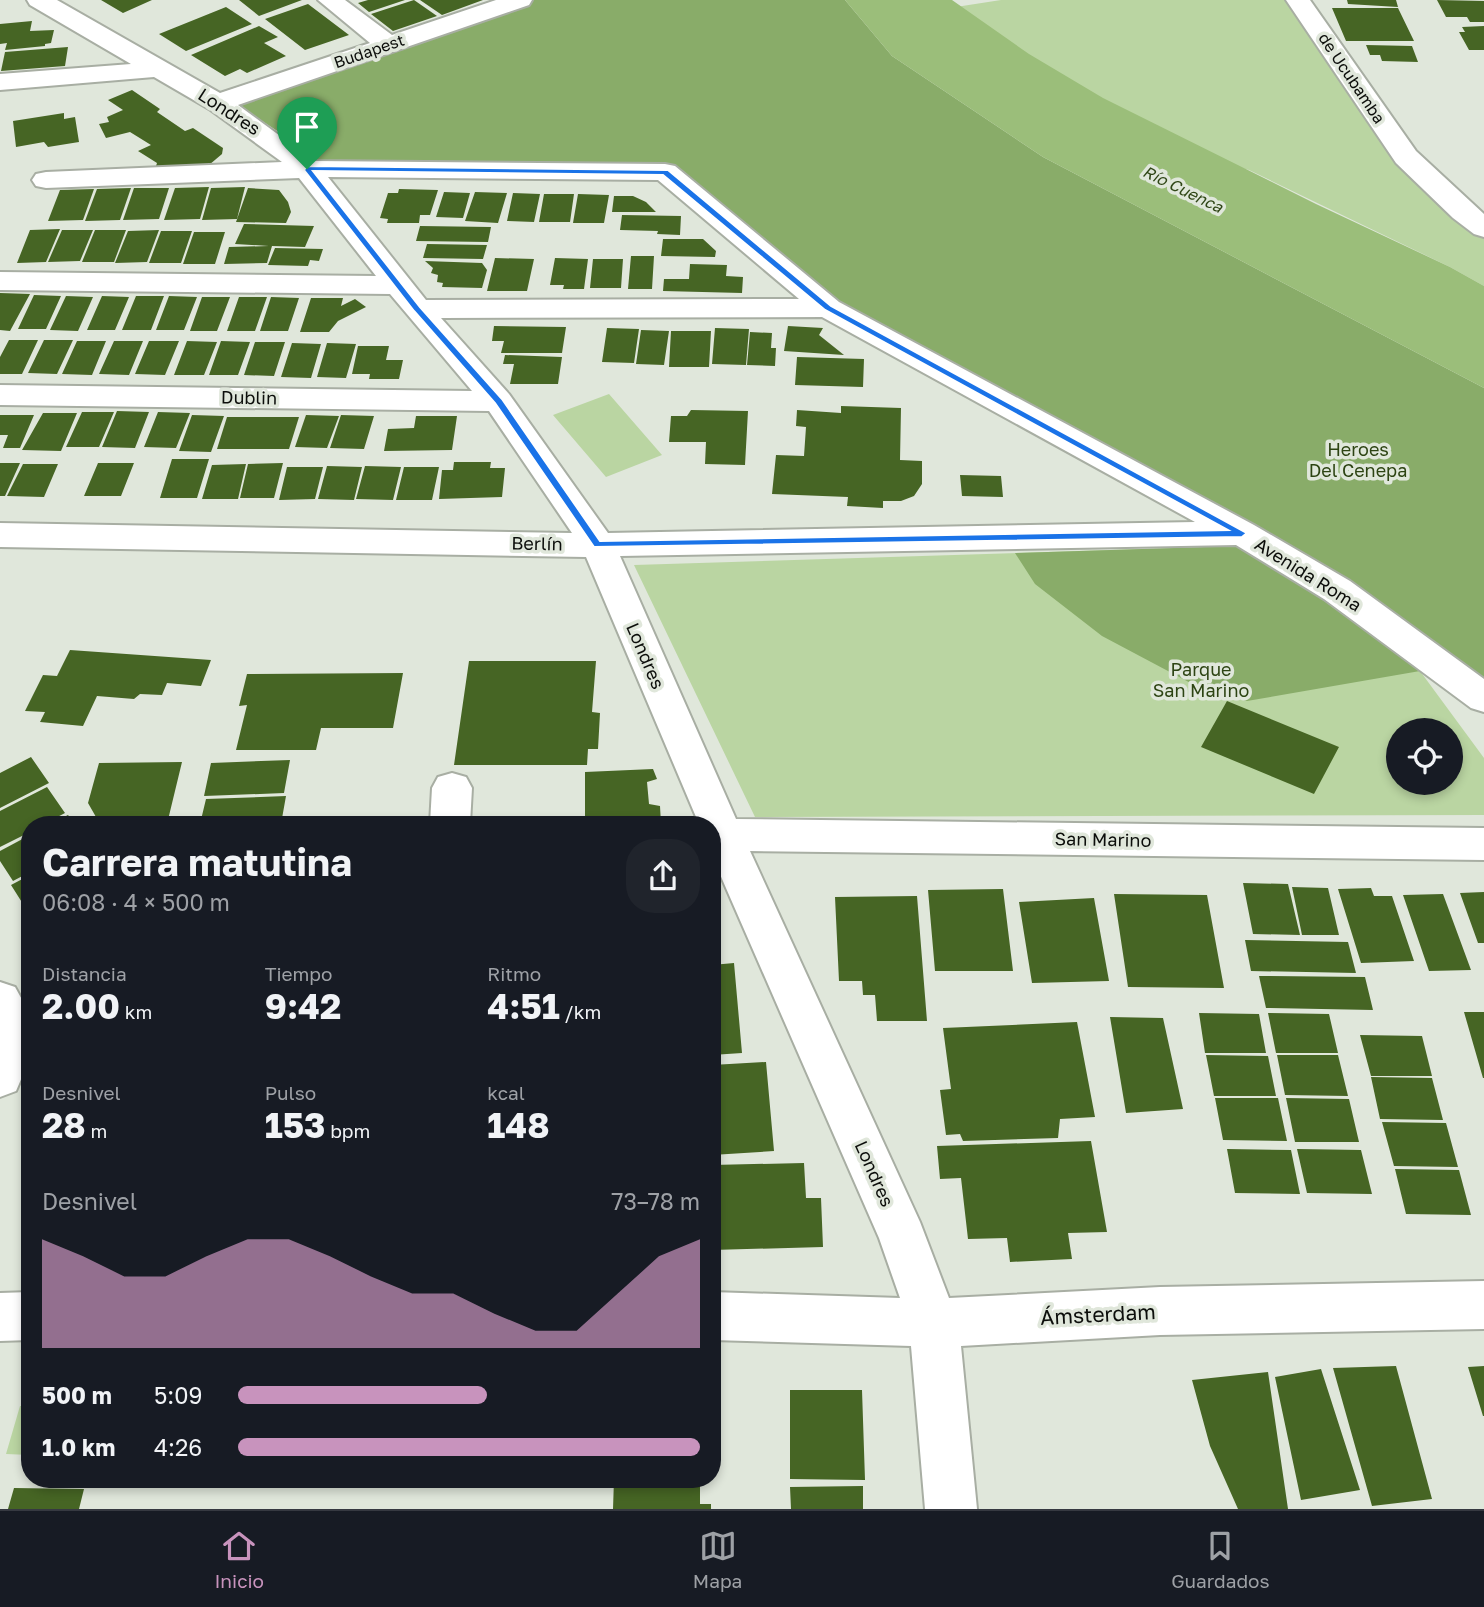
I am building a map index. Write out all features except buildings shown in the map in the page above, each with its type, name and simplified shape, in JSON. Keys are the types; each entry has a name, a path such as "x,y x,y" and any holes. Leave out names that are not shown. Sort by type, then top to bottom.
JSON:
{"street":[{"name":"Londres","path":"38,0 218,103 273,141 307,169 417,309 498,401 598,545 714,816"},
{"path":"330,0 388,45"},
{"name":"Budapest","path":"218,103 520,0"},
{"name":"de Ucubamba","path":"1298,0 1406,157 1463,212 1484,228"},
{"path":"0,82 159,69"},
{"path":"46,180 307,169"},
{"name":"Avenida Roma","path":"307,169 665,172 828,308 1242,533 1337,590 1484,698"},
{"path":"0,281 398,285"},
{"path":"417,309 828,308"},
{"name":"Dublin","path":"0,395 498,401"},
{"name":"Berlín","path":"0,535 598,545 1242,533"},
{"name":"Londres","path":"722,835 903,1238 934,1323 951,1509"},
{"name":"San Marino","path":"722,835 1484,844"},
{"path":"0,1000 9,1016 0,1077"},
{"name":"Ámsterdam","path":"721,1316 934,1323 1160,1311 1484,1305"},
{"path":"0,1317 21,1316"}],"green space":[{"name":"Heroes Del Cenepa","path":"524,0 845,0 892,56 1043,157 1484,388 1484,698 838,302 675,167 318,163 285,136 233,102"},
{"path":"1001,0 1297,0 1406,157 1484,228 1484,286 1249,170 1219,162 930,11"},
{"path":"609,394 662,455 606,477 553,415"},
{"name":"Parque San Marino","path":"1237,546 1312,592 1420,671 1455,718 1386,718 1386,795 1463,795 1463,729 1484,758 1484,815 755,817 634,565"},
{"path":"1237,546 1312,592 1420,671 1247,701 1200,688 1102,636 1035,584 1015,553"},
{"path":"20,1406 21,1406 21,1455 6,1454"}],"water":[{"name":"Río Cuenca","path":"845,0 952,0 1029,54 1103,98 1484,286 1484,388 1043,157 892,56"}],"route":[{"path":"307,169 665,172 828,308 1242,533 598,545 498,401 417,309 307,169"}]}
